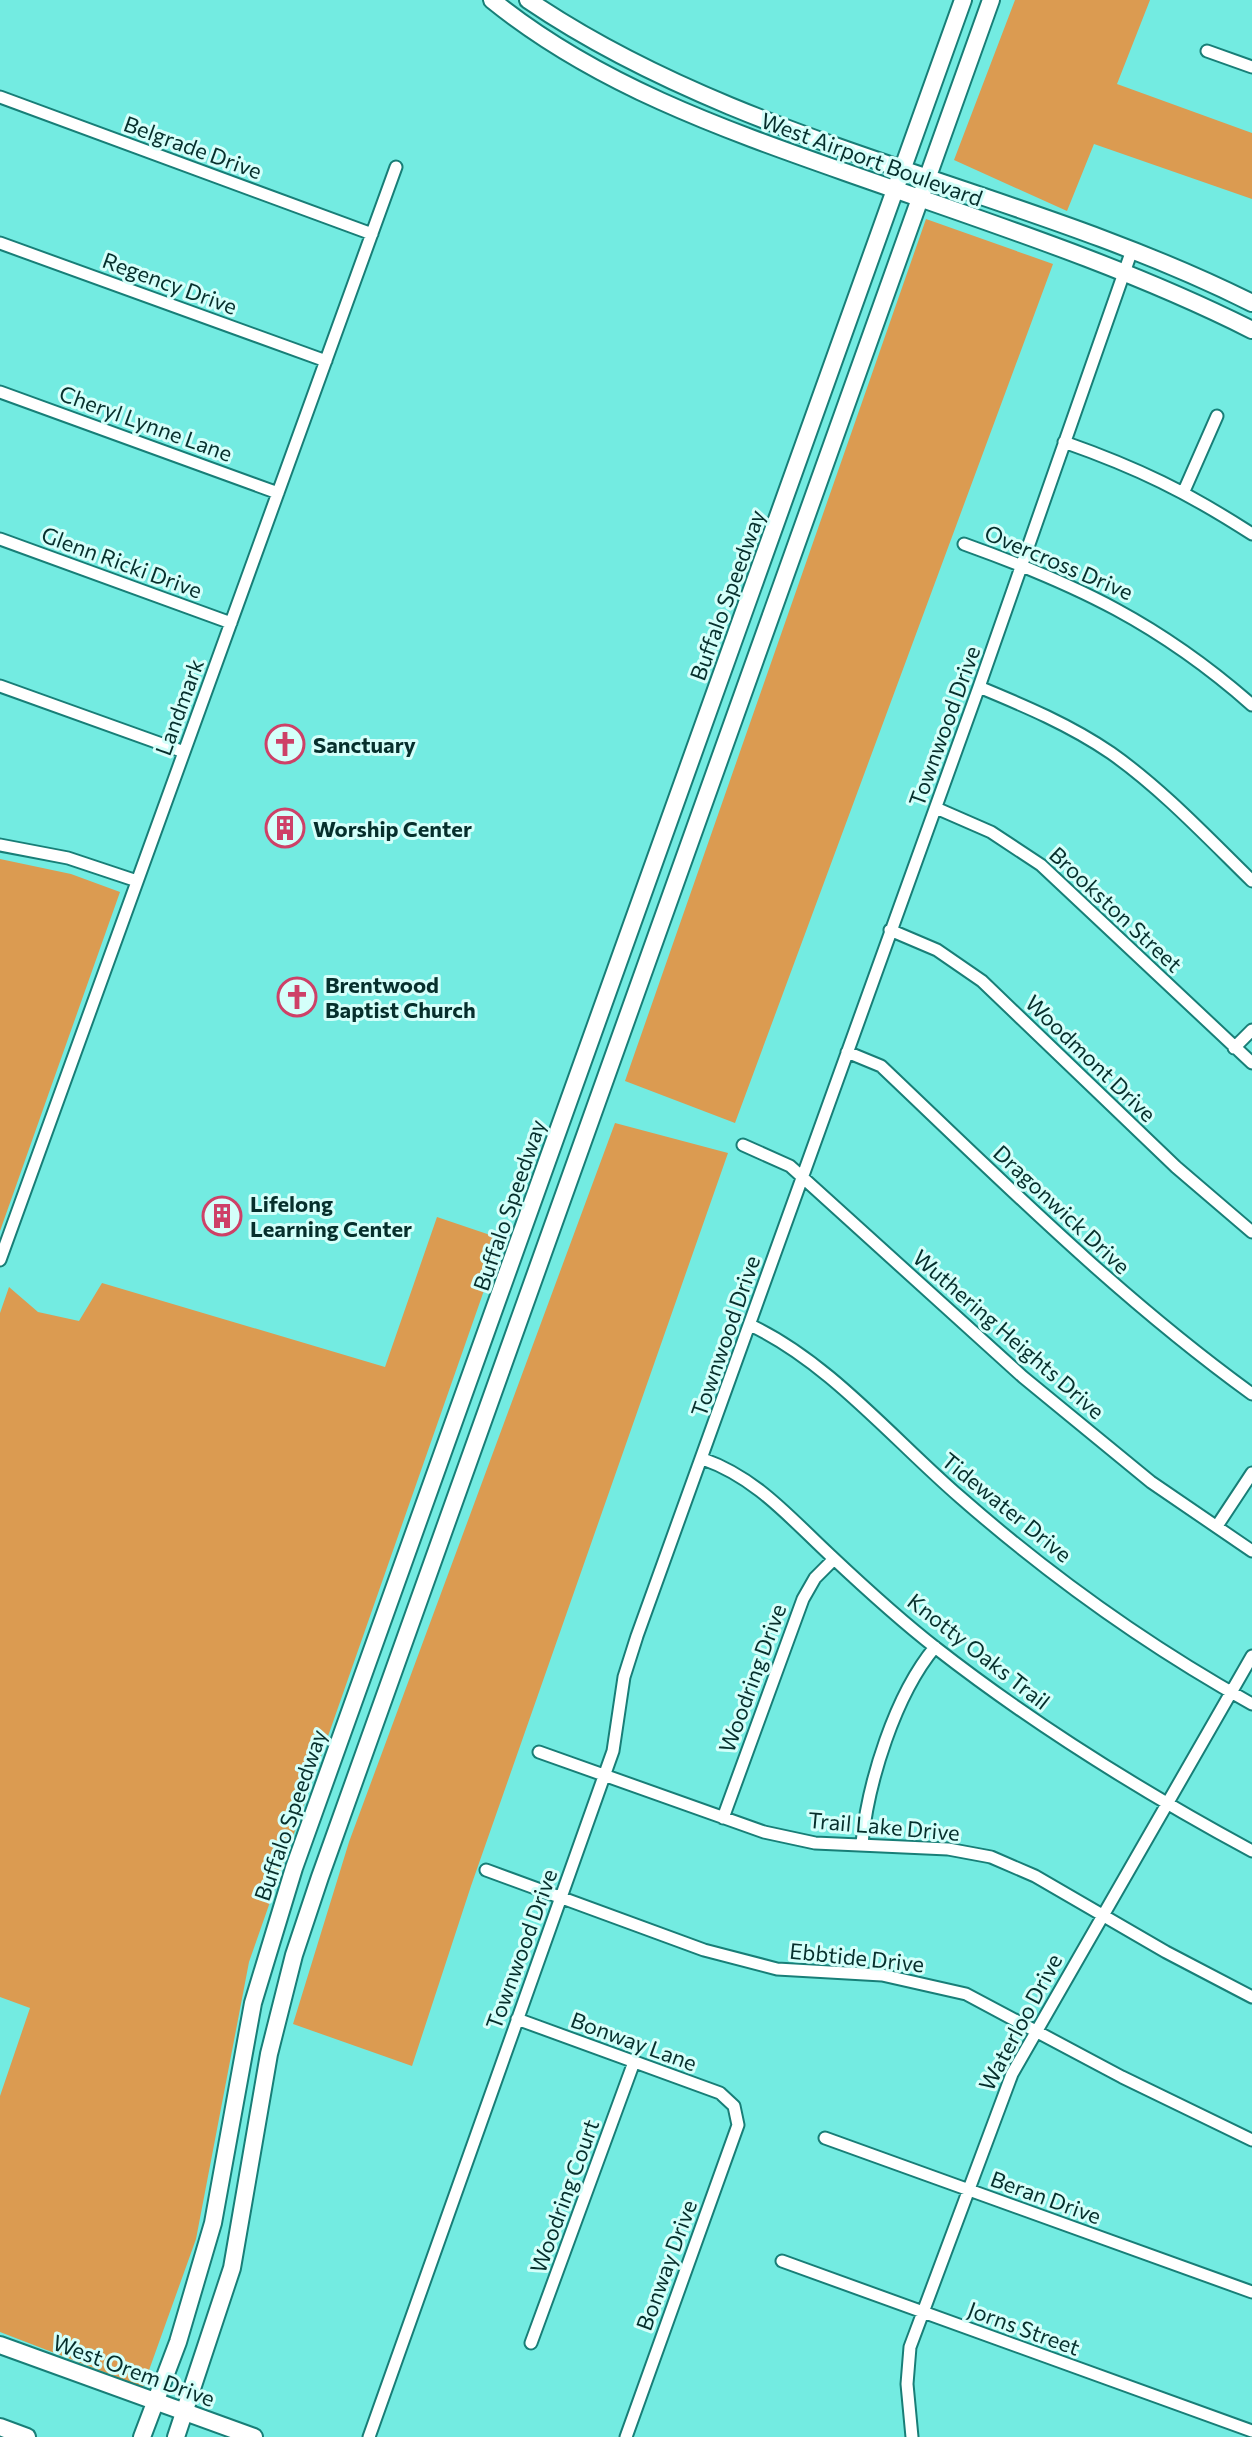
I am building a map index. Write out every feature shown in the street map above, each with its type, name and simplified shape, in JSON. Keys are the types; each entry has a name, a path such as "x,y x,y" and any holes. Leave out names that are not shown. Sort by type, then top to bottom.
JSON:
{"main road":[{"name":"West Airport Boulevard","path":"492,0 573,57 686,114 1124,274 1252,330"},
{"name":"West Airport Boulevard","path":"528,0 579,35 692,91 1132,250 1252,303"},
{"name":"Buffalo Speedway","path":"142,2437 178,2342 213,2223 261,1971 294,1868 963,0"},
{"path":"176,2437 220,2311 240,2230 269,2054 294,1955 320,1877 991,0"},
{"path":"828,379 853,388"},
{"path":"771,538 795,548"},
{"path":"713,700 737,709"},
{"path":"655,860 681,870"},
{"path":"599,1019 625,1029"},
{"path":"541,1181 566,1191"},
{"path":"483,1342 509,1351"},
{"path":"426,1502 451,1511"},
{"path":"365,1667 393,1677"},
{"path":"294,1868 320,1877"},
{"path":"244,2049 269,2054"},
{"path":"213,2223 240,2230"},
{"name":"West Orem Drive","path":"0,2345 254,2437"},
{"path":"0,2427 27,2437"}],"street":[{"path":"1207,51 1252,67"},
{"name":"Belgrade Drive","path":"0,97 372,234"},
{"name":"Landmark","path":"1,1252 396,167"},
{"name":"Regency Drive","path":"0,243 326,361"},
{"name":"Townwood Drive","path":"369,2437 605,1776 618,1731 624,1677 936,808 1132,250"},
{"name":"Cheryl Lynne Lane","path":"0,392 278,493"},
{"path":"1184,491 1217,416"},
{"path":"1064,442 1125,464 1184,491 1252,534"},
{"name":"Glenn Ricki Drive","path":"0,539 231,623"},
{"name":"Overcross Drive","path":"964,544 1022,564 1137,618 1191,654 1252,705"},
{"path":"0,686 184,752"},
{"path":"979,687 1043,713 1112,754 1183,815 1252,881"},
{"name":"Brookston Street","path":"936,808 991,832 1041,865 1252,1063"},
{"path":"0,845 68,858 137,881"},
{"name":"Woodmont Drive","path":"890,930 937,950 982,981 1176,1167 1252,1232"},
{"path":"1234,1048 1252,1030"},
{"name":"Dragonwick Drive","path":"847,1052 881,1066 1105,1277 1188,1348 1252,1394"},
{"name":"Wuthering Heights Drive","path":"743,1145 790,1166 1023,1377 1151,1482 1252,1551"},
{"name":"Tidewater Drive","path":"750,1325 786,1342 810,1360 893,1438 1036,1560 1107,1613 1252,1704"},
{"name":"Knotty Oaks Trail","path":"703,1459 732,1469 756,1484 834,1559 935,1647 1062,1740 1167,1805 1252,1851"},
{"path":"1217,1526 1252,1473"},
{"name":"Woodring Drive","path":"723,1818 803,1599 815,1578 834,1559"},
{"path":"862,1843 871,1788 890,1736 914,1675 935,1647"},
{"name":"Waterloo Drive","path":"912,2437 907,2384 910,2347 966,2189 1012,2074 1035,2028 1252,1656"},
{"name":"Trail Lake Drive","path":"539,1752 764,1832 815,1843 948,1849 991,1857 1035,1876 1166,1952 1252,1997"},
{"name":"Ebbtide Drive","path":"486,1870 704,1950 777,1969 882,1975 934,1984 966,1994 1122,2077 1252,2140"},
{"name":"Bonway Lane","path":"517,2019 720,2093 734,2106"},
{"name":"Woodring Court","path":"531,2343 634,2062"},
{"name":"Bonway Drive","path":"626,2437 738,2125 734,2106"},
{"name":"Beran Drive","path":"825,2138 1252,2292"},
{"name":"Jorns Street","path":"782,2261 1252,2431"}],"shaded area":[{"path":"1015,0 1150,0 1117,84 1252,133 1252,199 1094,144 1067,211 954,160"},
{"path":"926,219 1053,264 735,1123 625,1081"},
{"path":"0,859 71,874 120,892 0,1231"},
{"path":"615,1123 728,1153 471,1886 412,2066 293,2024 349,1842"},
{"path":"437,1217 502,1239 249,1962 196,2239 143,2387 0,2332 0,2096 30,2008 0,1997 0,1313 9,1287 38,1312 79,1321 102,1283 385,1367"}],"place":[{"name":"Sanctuary","path":"285,744"},
{"name":"Worship Center","path":"285,828"},
{"name":"Brentwood Baptist Church","path":"297,997"},
{"name":"Lifelong Learning Center","path":"222,1216"}]}
